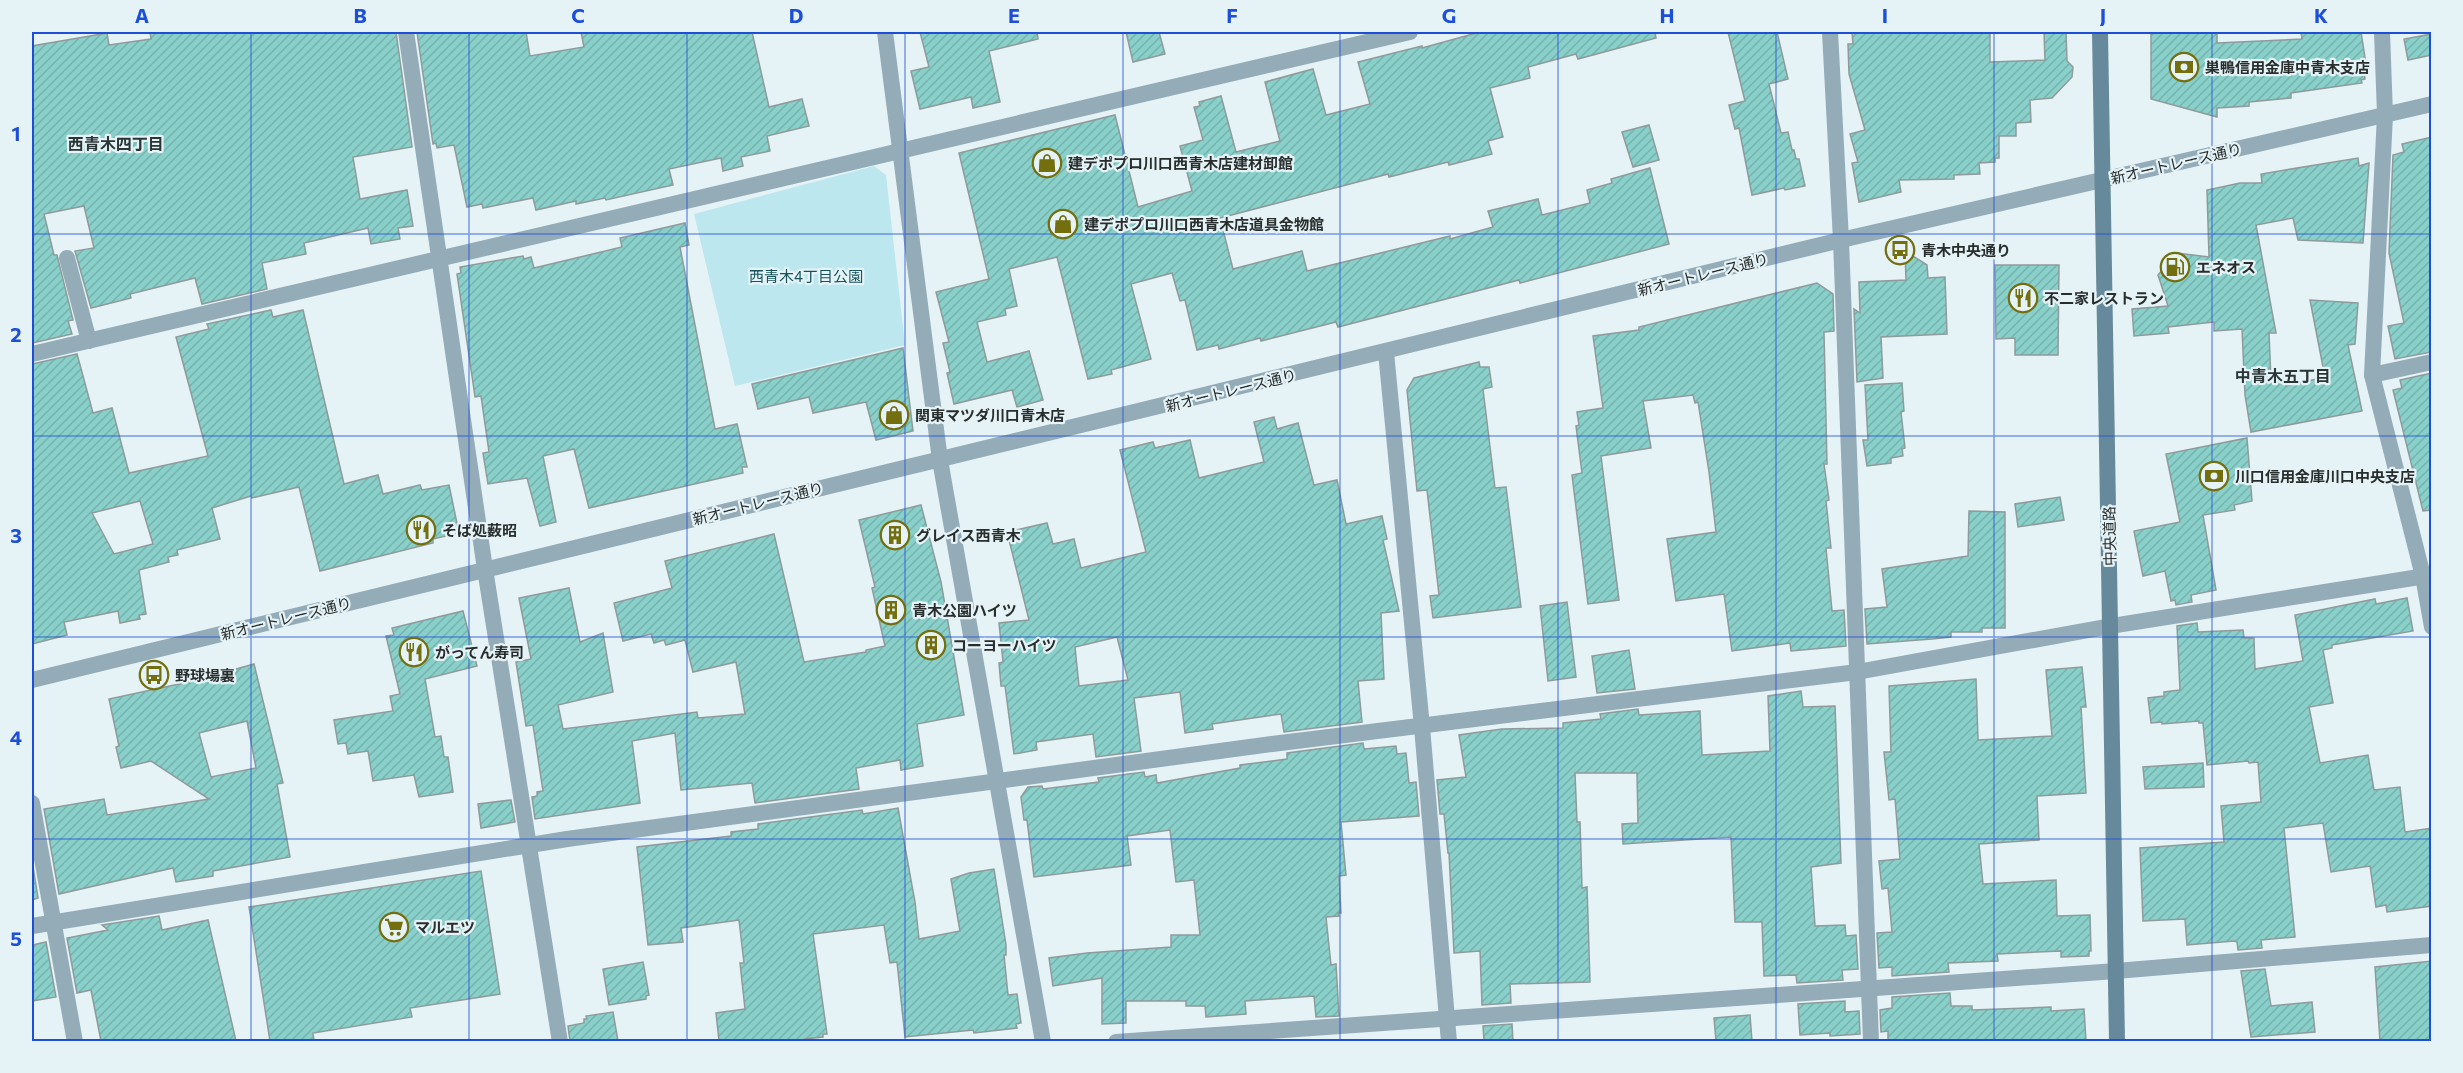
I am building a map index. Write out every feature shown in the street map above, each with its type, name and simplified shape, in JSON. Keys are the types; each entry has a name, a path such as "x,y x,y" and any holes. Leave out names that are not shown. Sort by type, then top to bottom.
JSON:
{"main road":[{"name":"中央道路","path":"2100,32 2117,1041"}],"street":[{"path":"406,32 484,569 560,1041"},
{"path":"885,32 940,460 1043,1041"},
{"path":"32,354 440,261 900,150 1410,32"},
{"path":"1830,32 1841,240 1871,1041"},
{"path":"2382,32 2385,115 2372,375 2427,576 2432,627"},
{"name":"新オートレース通り","path":"32,680 1841,240 2432,104"},
{"path":"68,258 89,341"},
{"path":"1386,352 1449,1041"},
{"path":"2372,375 2432,362"},
{"path":"32,926 529,844 1272,744 1857,672 2111,626 2427,576"},
{"path":"32,803 75,1041"},
{"path":"1116,1041 2116,970 2432,945"}],"green space":[{"name":"西青木4丁目公園","path":"874,166 886,175 905,345 735,386 694,214"}],"building":[{"path":"150,32 396,32 412,147 353,157 360,199 407,190 413,226 398,228 400,239 371,244 368,228 304,243 306,254 262,263 267,289 202,304 195,278 130,294 131,298 91,308 75,251 94,248 84,206 44,214 73,320 68,321 72,334 32,343 32,46 107,33 109,45 151,39"},
{"path":"417,32 526,32 530,56 584,47 581,32 752,32 769,107 802,99 809,126 767,136 770,151 741,157 743,166 723,171 721,158 669,169 673,185 606,200 605,198 576,204 576,201 536,210 533,198 483,208 482,204 467,207 454,145 437,148 436,143 433,144"},
{"path":"920,32 1037,32 1038,39 989,51 1000,102 973,108 971,97 920,109 911,71 929,67"},
{"path":"1126,32 1159,32 1165,54 1133,62"},
{"path":"1480,32 1655,32 1656,38 1578,59 1576,54 1528,67 1530,78 1490,88 1503,137 1488,141 1492,154 1389,177 1388,174 1220,218 1233,269 1302,251 1307,271 1450,236 1450,239 1493,227 1488,211 1538,199 1542,215 1590,203 1587,190 1612,183 1611,179 1650,168 1669,244 1338,327 1336,322 1219,349 1218,345 1197,350 1185,300 1180,301 1172,273 1131,284 1151,359 1111,370 1112,374 1088,379 1057,257 1009,269 1017,306 1005,309 1006,315 977,322 987,362 1029,351 1043,400 1017,407 1012,390 954,404 943,343 949,342 936,292 989,279 959,153 1115,115 1138,207 1192,191 1180,146 1203,140 1194,107 1200,106 1199,102 1221,96 1236,152 1280,141 1265,82 1313,69 1326,115 1370,104 1358,62"},
{"path":"1728,32 1777,32 1788,79 1769,84 1781,133 1788,132 1792,150 1794,150 1796,159 1799,159 1805,186 1752,195 1739,128 1735,129 1729,105 1745,101"},
{"path":"1852,32 1990,32 1990,62 2045,60 2044,32 2066,32 2067,61 2073,67 2072,77 2052,98 2030,100 2031,122 2016,123 2016,136 1999,136 1999,158 1995,158 1995,162 1979,163 1980,174 1954,175 1954,179 1899,180 1901,192 1859,202 1852,163 1858,162 1850,134 1865,130 1849,74 1848,44 1853,44"},
{"path":"2151,32 2217,32 2217,43 2302,39 2301,32 2361,32 2366,64 2363,64 2365,79 2361,80 2362,83 2291,93 2291,98 2249,102 2249,106 2217,108 2217,117 2151,99"},
{"path":"2432,34 2432,55 2408,60 2404,39"},
{"path":"1649,125 1659,160 1633,167 1622,132"},
{"path":"2432,137 2432,352 2395,359 2388,326 2404,323 2389,253 2393,155 2404,152 2402,144"},
{"path":"2358,158 2359,166 2369,163 2363,243 2298,240 2293,218 2256,225 2276,333 2269,333 2271,380 2284,378 2286,386 2325,377 2310,300 2358,303 2355,344 2348,345 2362,411 2251,432 2245,395 2242,329 2214,331 2214,322 2168,327 2169,333 2134,336 2132,309 2168,306 2158,275 2177,253 2209,257 2207,190 2240,183 2262,183 2261,174"},
{"path":"685,223 689,245 680,247 715,429 737,424 747,467 742,467 743,473 589,508 574,449 543,456 556,522 540,526 527,478 488,484 483,453 489,452 481,396 475,397 457,274 461,273 460,267 523,256 524,259 531,257 534,268 622,247 620,238"},
{"path":"1905,251 1927,265 1928,278 1945,277 1947,334 1881,337 1883,378 1857,382 1854,309 1860,313 1859,282 1906,280"},
{"path":"1995,265 2059,265 2058,355 2015,355 2015,338 1996,339"},
{"path":"1817,283 1833,294 1834,331 1824,332 1827,464 1824,464 1829,500 1826,501 1831,548 1826,548 1832,611 1844,610 1846,646 1791,651 1790,643 1732,651 1724,594 1676,601 1667,539 1716,532 1698,402 1695,403 1693,395 1643,401 1651,448 1601,456 1619,600 1588,604 1572,475 1582,473 1576,426 1579,425 1577,412 1603,408 1593,336 1639,330 1639,327"},
{"path":"271,310 273,317 303,310 344,484 378,475 383,494 420,485 422,490 449,485 459,533 433,539 433,543 320,571 299,487 252,498 251,496 212,508 220,539 177,550 178,555 168,557 169,562 139,570 146,614 139,615 140,619 120,623 118,611 64,622 67,635 32,644 32,364 77,354 93,413 112,408 129,473 208,456 176,337 209,329 207,324","holes":["140,501 153,544 114,554 92,513"]},
{"path":"903,348 913,431 876,440 866,402 813,413 809,397 758,409 752,384"},
{"path":"1479,362 1480,367 1489,367 1492,387 1483,389 1495,488 1506,487 1521,607 1433,618 1430,596 1439,595 1427,490 1417,491 1407,390 1414,378"},
{"path":"2432,373 2432,510 2423,511 2393,390 2402,388 2400,380"},
{"path":"1902,383 1904,411 1901,412 1905,448 1902,449 1903,456 1891,458 1891,463 1867,466 1863,440 1868,440 1865,385"},
{"path":"1274,417 1277,429 1298,423 1314,485 1337,480 1346,524 1382,516 1387,539 1383,540 1399,611 1381,613 1384,679 1358,681 1362,722 1284,732 1281,714 1212,724 1213,729 1185,733 1180,692 1134,698 1141,751 1096,757 1093,734 1036,742 1037,750 1014,754 1005,686 1001,686 999,663 1003,662 999,623 1029,620 1007,532 1047,523 1053,544 1074,539 1081,568 1146,552 1120,450 1153,442 1155,448 1190,440 1199,478 1264,462 1254,422","holes":["1117,637 1128,680 1079,686 1075,647"]},
{"path":"2247,438 2252,501 2234,505 2235,510 2203,515 2216,590 2191,595 2192,602 2176,605 2175,600 2171,601 2165,571 2143,576 2134,531 2180,522 2166,454"},
{"path":"2060,497 2064,520 2018,527 2015,504"},
{"path":"921,505 941,582 964,715 917,724 923,766 901,770 900,760 856,768 859,789 755,803 752,783 681,790 675,733 632,741 640,803 535,819 532,797 537,796 537,792 543,791 533,725 526,726 516,662 531,659 519,598 569,588 580,642 603,633 613,692 558,705 563,729 697,712 698,718 745,714 736,662 693,672 685,640 666,645 664,640 654,643 651,634 623,641 614,603 672,588 665,561 774,534 804,662 866,652 866,650 885,646 872,588 875,587 859,520"},
{"path":"1969,511 2005,512 2005,628 1982,628 1982,632 1951,632 1951,637 1867,644 1865,609 1887,607 1882,569 1968,556"},
{"path":"2407,598 2413,631 2332,645 2332,648 2323,650 2333,703 2309,707 2320,763 2368,755 2374,790 2400,787 2405,832 2432,828 2432,906 2387,912 2386,905 2376,907 2370,866 2331,872 2323,823 2284,828 2295,937 2261,940 2262,948 2238,950 2237,942 2234,941 2187,945 2185,919 2143,921 2140,848 2224,842 2221,806 2261,802 2258,762 2207,765 2203,723 2199,721 2151,723 2148,698 2164,696 2164,692 2180,690 2177,626 2197,623 2198,632 2243,630 2244,638 2254,638 2255,669 2303,661 2295,615 2375,599 2376,604"},
{"path":"1567,602 1576,677 1548,681 1540,606"},
{"path":"463,611 477,666 425,679 435,737 441,736 444,757 448,757 453,792 419,797 414,775 373,781 368,751 348,754 346,743 338,744 334,720 393,711 390,696 400,694 386,636 394,635 392,628"},
{"path":"1629,650 1635,689 1597,693 1592,656"},
{"path":"254,664 283,783 277,784 290,857 213,871 213,876 176,882 173,868 59,894 44,809 104,799 107,815 209,799 151,761 121,768 109,699 193,681","holes":["247,721 256,768 211,777 199,733"]},
{"path":"2082,667 2086,707 2081,707 2086,793 2037,796 2039,840 1979,844 1983,884 2056,880 2057,916 2090,915 2091,951 2089,951 2089,956 2061,957 2061,951 1997,954 1998,961 1948,963 1949,972 1892,976 1892,967 1879,968 1877,933 1892,932 1888,888 1882,889 1879,861 1900,859 1895,799 1889,800 1884,752 1891,752 1889,686 1976,679 1978,740 2052,736 2046,670"},
{"path":"1801,691 1803,707 1835,706 1841,863 1811,867 1815,926 1845,925 1846,936 1856,935 1858,969 1842,970 1843,980 1797,983 1796,975 1764,976 1762,922 1735,922 1731,837 1623,844 1622,824 1638,823 1637,773 1575,773 1577,822 1580,822 1582,888 1587,887 1590,982 1510,984 1511,1003 1482,1005 1480,951 1454,953 1449,853 1444,814 1440,814 1437,780 1466,777 1459,735 1502,729 1563,728 1563,723 1601,719 1600,714 1638,709 1639,715 1700,711 1702,755 1770,751 1768,696"},
{"path":"1363,743 1364,749 1396,746 1397,754 1406,753 1409,783 1416,782 1419,816 1341,822 1346,875 1339,876 1341,913 1338,913 1339,916 1326,917 1331,965 1336,964 1339,1016 1316,1017 1314,996 1245,1001 1246,1014 1206,1017 1205,1006 1186,1006 1186,1001 1126,1001 1126,1023 1102,1024 1102,978 1053,986 1049,958 1171,947 1171,935 1200,935 1194,880 1176,882 1170,830 1127,836 1131,865 1034,877 1027,820 1024,820 1021,797 1028,787 1042,786 1043,789 1099,782 1098,778 1144,772 1145,777 1156,775 1157,783 1240,768 1240,765 1287,759 1287,753"},
{"path":"2203,763 2204,787 2145,789 2143,767"},
{"path":"511,800 515,822 481,828 478,804"},
{"path":"898,808 915,902 919,939 960,931 951,879 994,869 1006,945 1006,955 1004,955 1008,995 1017,994 1021,1023 1016,1024 1017,1028 905,1037 897,962 890,963 884,925 813,934 827,1034 823,1034 823,1037 805,1039 806,1041 719,1041 716,1013 745,1009 740,963 744,963 739,920 681,928 683,942 648,945 637,847 731,836 731,832 758,829 758,824 862,810 863,814"},
{"path":"32,860 38,898 32,900"},
{"path":"481,871 500,994 410,1008 412,1017 313,1033 314,1041 270,1041 249,907"},
{"path":"159,916 162,930 208,920 236,1041 101,1041 91,990 77,993 67,938 108,930 102,925"},
{"path":"46,942 56,997 32,1001 32,945"},
{"path":"2432,961 2432,1041 2380,1041 2375,967"},
{"path":"643,962 649,995 646,999 609,1005 603,969"},
{"path":"2265,969 2271,1006 2312,1002 2315,1032 2251,1037 2241,971"},
{"path":"1950,993 1951,1006 1972,1006 1972,1010 2051,1007 2051,1011 2084,1009 2086,1041 1888,1041 1888,1031 1881,1032 1880,1010 1892,1008 1892,997"},
{"path":"1845,1001 1845,1012 1859,1011 1860,1034 1800,1035 1798,1004"},
{"path":"613,1012 618,1041 570,1041 568,1026 584,1023 586,1016"},
{"path":"1750,1015 1752,1041 1716,1041 1714,1018"},
{"path":"1512,1024 1513,1041 1484,1041 1483,1026"}],"place":[{"name":"巣鴨信用金庫中青木支店","path":"2184,67"},
{"name":"建デポプロ川口西青木店建材卸館","path":"1047,163"},
{"name":"建デポプロ川口西青木店道具金物館","path":"1063,224"},
{"name":"青木中央通り","path":"1900,250"},
{"name":"エネオス","path":"2175,267"},
{"name":"不二家レストラン","path":"2023,298"},
{"name":"関東マツダ川口青木店","path":"894,415"},
{"name":"川口信用金庫川口中央支店","path":"2214,476"},
{"name":"そば処薮昭","path":"421,530"},
{"name":"グレイス西青木","path":"895,535"},
{"name":"青木公園ハイツ","path":"891,610"},
{"name":"コーヨーハイツ","path":"931,645"},
{"name":"がってん寿司","path":"414,652"},
{"name":"野球場裏","path":"154,675"},
{"name":"マルエツ","path":"394,927"}],"district":[{"name":"西青木四丁目","path":"116,143"},
{"name":"中青木五丁目","path":"2283,375"}]}
